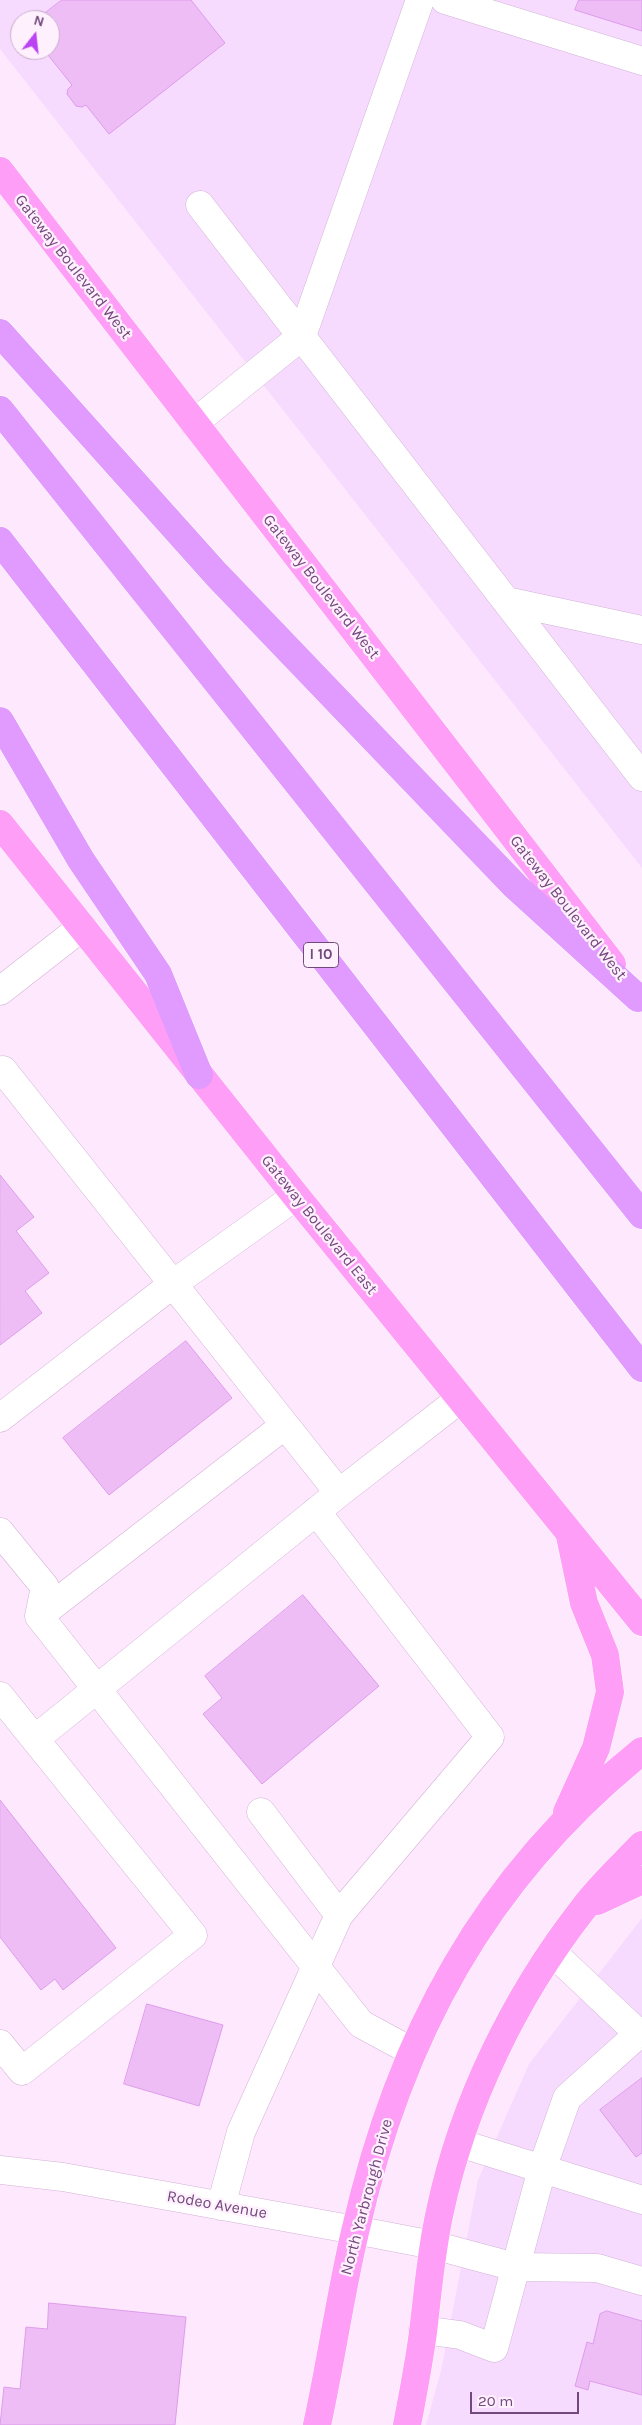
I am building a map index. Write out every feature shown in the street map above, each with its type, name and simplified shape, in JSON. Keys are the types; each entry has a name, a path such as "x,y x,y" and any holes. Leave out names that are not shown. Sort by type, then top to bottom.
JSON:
{"highway":[{"path":"0,333 216,574 509,880 640,1000"},
{"path":"0,410 642,1215"},
{"name":"I 10","path":"0,541 642,1368"},
{"path":"0,721 82,860 158,974 199,1075"}],"main road":[{"name":"Gateway Boulevard West","path":"0,172 640,1000"},
{"name":"Gateway Boulevard East","path":"0,824 296,1196 642,1622"},
{"path":"562,1824 596,1748 610,1692 605,1655 584,1604 570,1534"},
{"path":"608,1578 642,1589"},
{"name":"North Yarbrough Drive","path":"317,2425 355,2230 378,2144 411,2051 440,1992 476,1930 512,1882 562,1824 613,1775 642,1752"},
{"path":"407,2425 440,2209 459,2143 498,2044 552,1952 584,1907 642,1845"},
{"path":"584,1907 642,1880"}],"street":[{"path":"194,423 302,336 420,0"},
{"path":"445,0 642,61"},
{"path":"200,205 642,777"},
{"path":"506,601 642,630"},
{"path":"0,991 82,927"},
{"path":"0,1072 3,1070 339,1493"},
{"path":"0,1418 173,1284 296,1196"},
{"path":"35,1739 316,1511 460,1399"},
{"path":"40,1616 284,1425"},
{"path":"221,2206 241,2132 339,1915 490,1737 316,1511"},
{"path":"0,1532 45,1587 40,1616 316,1968 361,2024 411,2051"},
{"path":"0,1696 193,1935 22,2072 0,2044"},
{"path":"261,1812 339,1915"},
{"path":"423,2330 460,2335 494,2348 542,2169 567,2098 640,2032 552,1952"},
{"path":"459,2143 642,2200"},
{"name":"Rodeo Avenue","path":"0,2170 63,2176 355,2230 433,2245 515,2267 597,2268 642,2281"}],"shaded area":[{"path":"0,0 642,0 642,868 0,49"},
{"path":"642,1918 642,2425 426,2425 441,2371 478,2180 529,2064"}],"building":[{"path":"62,0 191,0 225,43 109,134 86,105 82,107 76,106 67,94 68,89 72,85 52,60 60,60 60,10 49,10"},
{"path":"579,0 642,0 642,31 575,10"},
{"path":"0,1175 34,1217 16,1231 49,1273 25,1291 42,1313 0,1345"},
{"path":"186,1341 232,1398 109,1495 63,1438"},
{"path":"303,1595 379,1686 262,1784 203,1714 222,1698 205,1676"},
{"path":"0,1800 116,1948 63,1990 55,1979 41,1990 0,1937"},
{"path":"147,2004 223,2025 199,2106 124,2084"},
{"path":"642,2078 642,2153 636,2157 600,2110"},
{"path":"49,2303 186,2317 175,2425 0,2425 4,2387 20,2389 26,2327 47,2329"},
{"path":"607,2311 642,2321 642,2395 590,2381 588,2390 575,2386 587,2342 593,2344 600,2314"}]}
